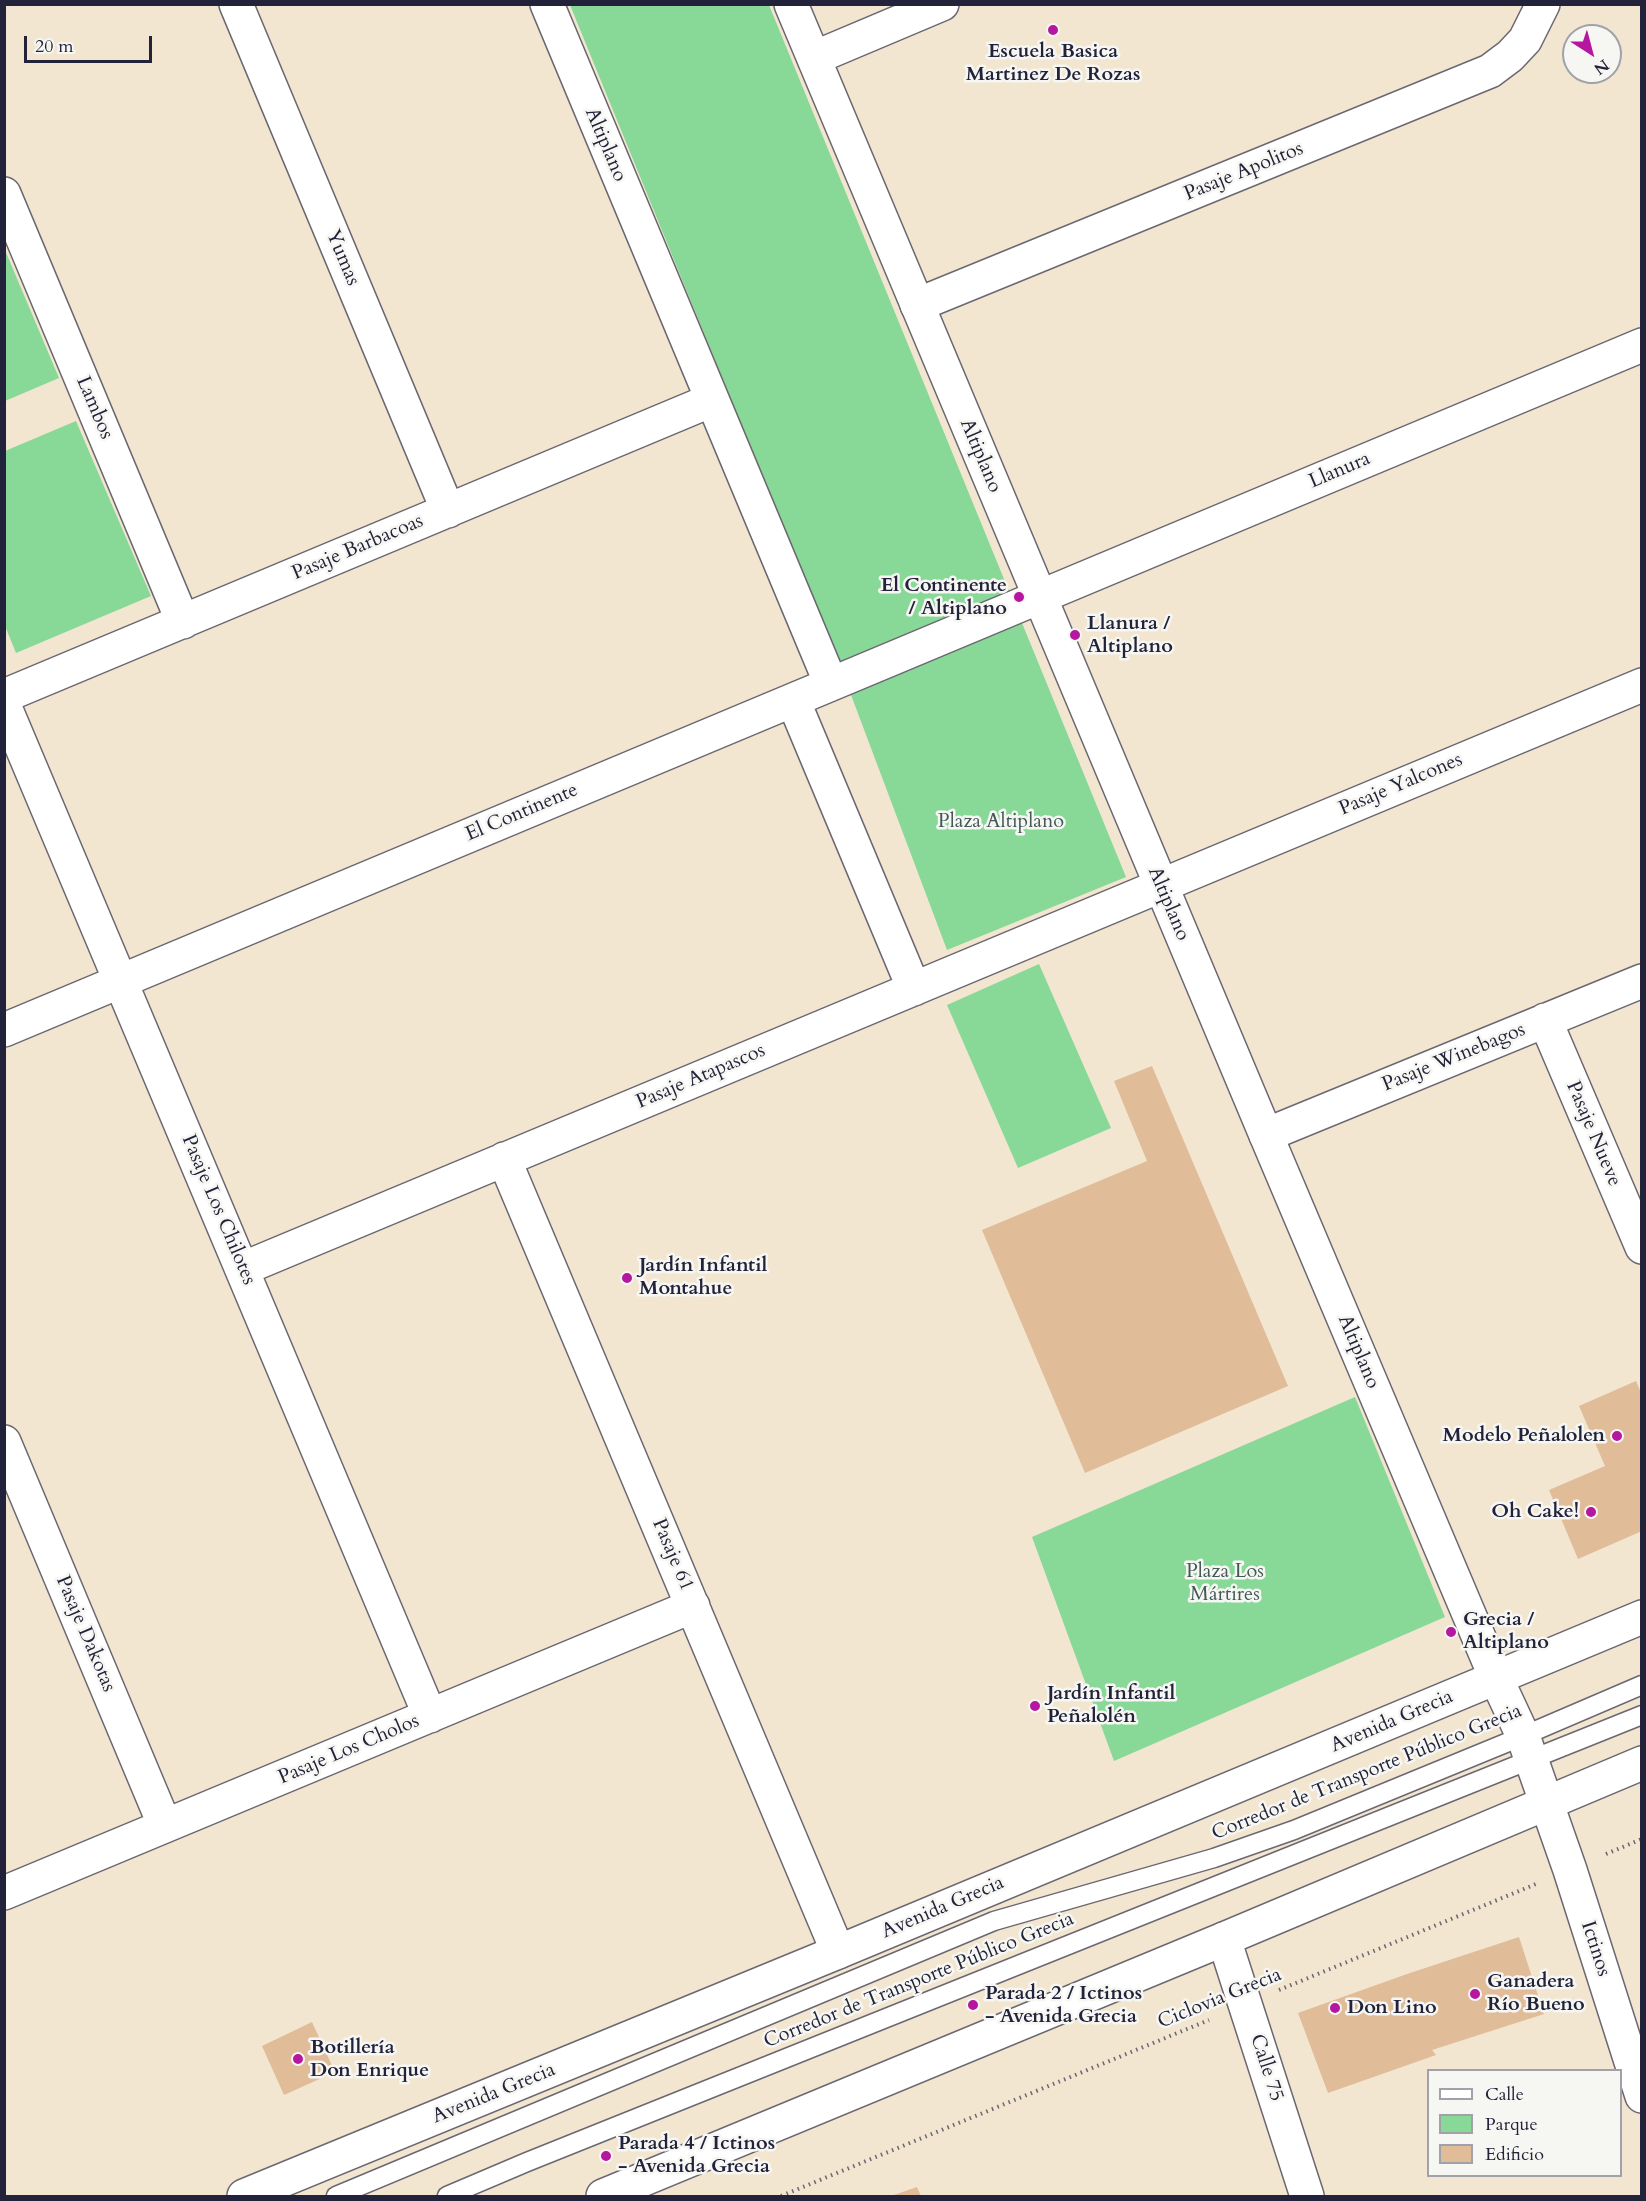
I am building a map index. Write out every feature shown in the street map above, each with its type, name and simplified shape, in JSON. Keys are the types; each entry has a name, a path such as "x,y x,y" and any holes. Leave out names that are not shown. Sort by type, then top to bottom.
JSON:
{"street":[{"name":"Yumas","path":"236,4 448,511"},
{"name":"Altiplano","path":"546,4 831,684"},
{"name":"Altiplano","path":"791,4 1160,885 1527,1748 1547,1803"},
{"path":"814,58 942,4"},
{"name":"Pasaje Apolitos","path":"917,305 1490,71 1510,56 1525,40 1543,4"},
{"name":"Lambos","path":"4,194 183,622"},
{"name":"Llanura","path":"1040,597 1641,345"},
{"name":"Pasaje Barbacoas","path":"4,696 712,400"},
{"name":"El Continente","path":"4,1030 1040,597"},
{"name":"Pasaje Yalcones","path":"1160,885 1641,685"},
{"path":"793,700 914,988"},
{"name":"Pasaje Los Chilotes","path":"4,705 430,1716"},
{"name":"Pasaje Atapascos","path":"242,1269 1160,885"},
{"name":"Pasaje Winebagos","path":"1266,1135 1641,981"},
{"name":"Pasaje Nueve","path":"1545,1020 1641,1247"},
{"name":"Pasaje 61","path":"504,1159 838,1952"},
{"name":"Pasaje Dakotas","path":"4,1442 165,1826"},
{"name":"Pasaje Los Cholos","path":"4,1893 693,1606"},
{"name":"Avenida Grecia","path":"244,2196 838,1952 1641,1617"},
{"path":"603,2196 1224,1940 1641,1763"},
{"name":"Ictinos","path":"1547,1803 1641,2096"},
{"name":"Calle 75","path":"1224,1940 1307,2196"}],"lane":[{"name":"Corredor de Transporte Público Grecia","path":"447,2196 1527,1748 1641,1685"},
{"name":"Corredor de Transporte Público Grecia","path":"336,2196 994,1921 1214,1858 1527,1748 1641,1715"}],"path":[{"name":"Ciclovia Grecia","path":"781,2196 1570,1870"}],"green space":[{"name":"Plaza Altiplano","path":"570,5 769,5 1126,877 947,950 845,679"},
{"path":"5,250 59,378 4,401"},
{"path":"76,421 151,596 16,653 5,626 5,451"},
{"path":"1039,964 1111,1128 1018,1168 947,1005"},
{"name":"Plaza Los Mártires","path":"1355,1397 1445,1617 1114,1761 1032,1537"}],"building":[{"path":"1152,1066 1288,1386 1085,1473 982,1230 1147,1161 1114,1081"},
{"path":"1636,1381 1642,1395 1642,1531 1578,1559 1549,1490 1605,1466 1579,1406"},
{"path":"1519,1937 1544,2014 1432,2050 1436,2055 1328,2093 1298,2013"},
{"name":"Botillería Don Enrique","path":"312,2022 335,2072 284,2095 262,2046"},
{"path":"917,2187 921,2196 891,2196"}],"place":[{"name":"Escuela Basica Martinez De Rozas","path":"1053,30"},
{"name":"El Continente / Altiplano","path":"1019,597"},
{"name":"Llanura / Altiplano","path":"1075,635"},
{"name":"Jardín Infantil Montahue","path":"627,1278"},
{"name":"Modelo Peñalolen","path":"1617,1436"},
{"name":"Oh Cake!","path":"1591,1512"},
{"name":"Grecia / Altiplano","path":"1451,1632"},
{"name":"Jardín Infantil Peñalolén","path":"1035,1706"},
{"name":"Ganadera Río Bueno","path":"1475,1994"},
{"name":"Parada 2 / Ictinos - Avenida Grecia","path":"973,2005"},
{"name":"Don Lino","path":"1335,2008"},
{"name":"Botillería Don Enrique","path":"298,2059"},
{"name":"Parada 4 / Ictinos - Avenida Grecia","path":"606,2156"}]}
